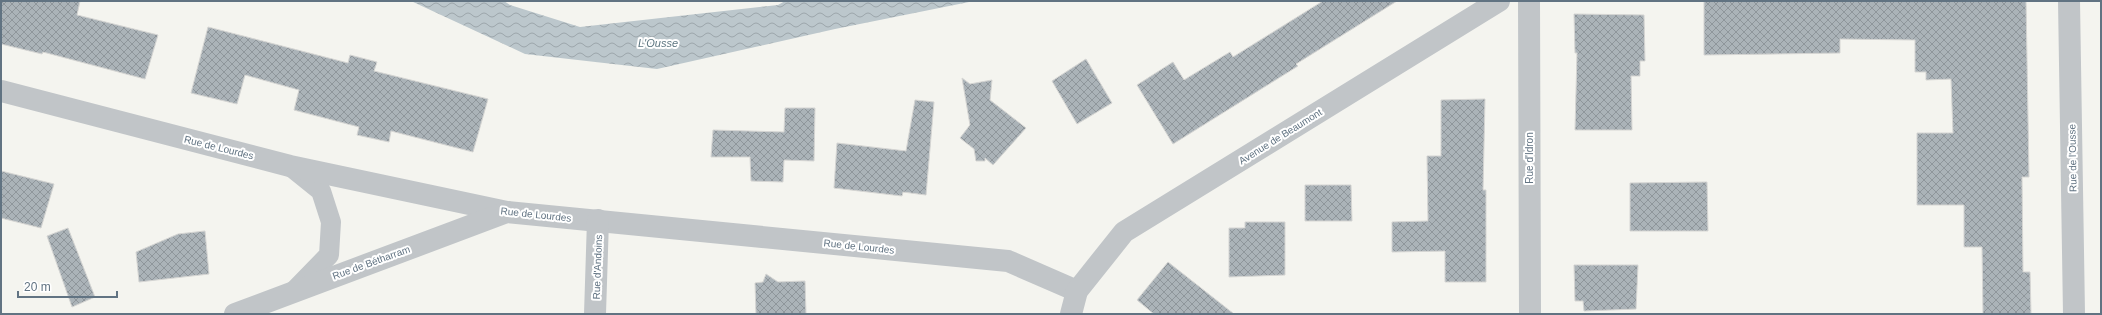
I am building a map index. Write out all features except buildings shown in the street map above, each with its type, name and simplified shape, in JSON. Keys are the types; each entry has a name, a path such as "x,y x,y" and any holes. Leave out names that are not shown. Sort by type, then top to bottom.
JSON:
{"street":[{"name":"Avenue de Beaumont","path":"1077,291 1124,232 1499,1"},
{"name":"Rue d'Idron","path":"1528,1 1530,314"},
{"name":"Rue de l'Ousse","path":"2070,1 2074,314"},
{"name":"Rue de Lourdes","path":"1,91 290,166 507,212 1008,260 1077,291"},
{"name":"Rue de Bétharram","path":"235,314 294,290 507,212"},
{"name":"Rue d'Andoins","path":"596,314 598,220"},
{"path":"1071,314 1077,291"}],"lane":[{"path":"290,166 321,191 331,222 329,255 294,290"}],"water":[{"name":"L'Ousse","path":"411,1 504,1 510,5 580,27 778,5 785,1 974,1 835,29 657,69 525,54"}]}
